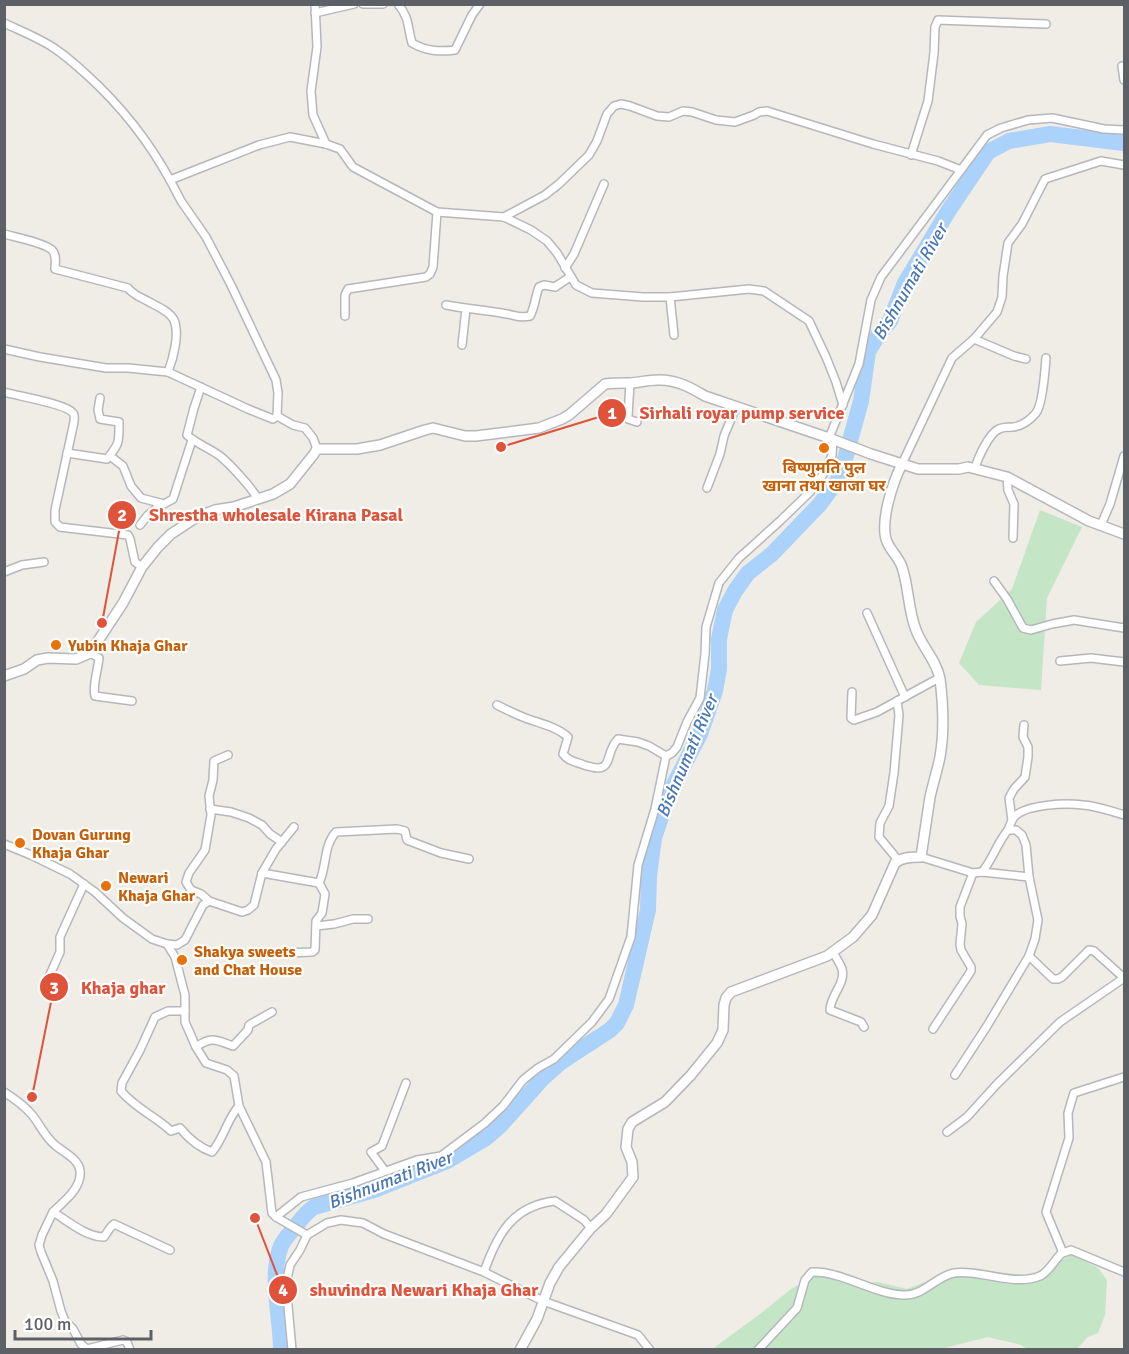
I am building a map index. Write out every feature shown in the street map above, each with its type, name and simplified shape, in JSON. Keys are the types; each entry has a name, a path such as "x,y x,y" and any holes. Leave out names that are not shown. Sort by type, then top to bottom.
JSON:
{"street":[{"path":"315,4 317,47 311,91 313,115 326,144"},
{"path":"315,13 354,4"},
{"path":"363,4 382,4"},
{"path":"398,4 407,15 408,31 412,43 423,49 442,52 455,50 480,4"},
{"path":"911,155 928,101 935,27 938,20 1046,24"},
{"path":"4,23 53,47 99,85 128,116 160,161 181,201 206,237 236,294 276,380 277,416"},
{"path":"1122,66 1125,80"},
{"path":"504,217 545,195 559,184 589,155 607,114 614,106 621,104 657,116 669,117 683,111 716,120 735,122 766,111 938,161 961,170"},
{"path":"666,756 677,747 700,698 706,627 719,583 739,558 810,492 824,473 832,455 843,405 859,364 871,300 881,277 987,135 1028,120 1052,118 1104,129 1125,130"},
{"path":"170,180 260,145 290,137 326,144 340,149 353,166 437,212 504,217 531,230 547,241 576,285 592,293 670,297 749,289 764,291 809,321 826,357 843,405"},
{"path":"921,856 930,795 940,755 943,723 939,678 934,663 916,631 902,565 887,543 885,534 887,509 896,476 952,358 974,339 997,312 1002,297 1008,243 1022,224 1045,179 1101,161 1125,165"},
{"path":"565,268 574,254 603,184"},
{"path":"345,316 345,295 348,289 426,277 430,274 434,267 437,212"},
{"path":"4,234 52,250 55,257 55,269 128,288 133,294 164,310 174,320 176,336 173,360 168,372"},
{"path":"446,305 520,318 530,316 534,310 539,287 544,285 555,287 570,277"},
{"path":"670,297 674,335"},
{"path":"462,345 466,309"},
{"path":"974,339 1026,359"},
{"path":"4,349 106,368 168,372 264,416 273,418 277,416 293,425 306,428 317,449"},
{"path":"975,468 979,456 994,432 1001,427 1014,427 1026,423 1038,411 1046,358"},
{"path":"317,449 357,449 380,445 434,428 465,436 539,428 569,415 605,384 669,381 689,386 705,396 736,407 918,469 975,468 1007,477 1078,516 1125,534"},
{"path":"630,383 628,419 638,422"},
{"path":"201,387 187,435 220,456 254,491 258,499"},
{"path":"4,392 61,405 72,411 74,422 55,510 55,522 60,527 128,535 135,562 142,567"},
{"path":"67,453 107,459 115,451 120,438 119,422 100,418 98,410 100,398"},
{"path":"707,488 736,407"},
{"path":"110,456 123,465 131,486 141,498 164,504 173,499 192,440"},
{"path":"4,676 24,669 37,660 76,659 90,653 123,603 142,567 171,534 197,517 273,494 290,484 317,449"},
{"path":"1101,525 1125,456"},
{"path":"1007,477 1008,490 1014,504 1013,538"},
{"path":"140,525 159,503"},
{"path":"4,572 22,564 44,562"},
{"path":"994,581 1023,628 1031,630 1074,620 1125,628"},
{"path":"867,613 904,696"},
{"path":"90,653 99,658 93,692 95,696 132,701"},
{"path":"1060,661 1092,658 1125,662"},
{"path":"852,692 851,718 854,720 877,712 939,678"},
{"path":"897,701 899,715 894,773 889,806 880,823 879,837 898,860"},
{"path":"497,705 511,713 564,733 568,737 563,751 566,759 591,768 600,770 604,768 614,743 618,739 638,742 666,756"},
{"path":"1012,820 1009,798 1025,777 1028,757 1028,747 1023,736 1024,725"},
{"path":"228,755 214,761 209,796 211,815 205,850 189,873 186,882 191,890 201,894 209,901 242,912 248,910 254,905 261,873 276,849 294,827"},
{"path":"279,1219 301,1197 353,1183 417,1160 441,1156 485,1123 503,1106 523,1080 554,1059 592,1022 609,999 631,937 638,865 666,756"},
{"path":"982,872 989,864 1012,820 1019,813 1040,805 1083,805 1125,815"},
{"path":"210,809 249,818 262,825 282,842"},
{"path":"955,1075 1029,956 1035,939 1038,920 1029,877 1026,845 1022,835 1016,830 1008,831"},
{"path":"319,882 325,856 333,834 336,832 405,831 407,840 441,853 469,859"},
{"path":"4,844 70,874 152,939 168,944 177,945 186,940 203,905 209,901"},
{"path":"519,1350 537,1319 550,1283 559,1267 591,1228 606,1214 633,1177 632,1162 626,1147 628,1129 632,1122 666,1102 692,1075 717,1043 723,1030 726,998 732,992 827,956 853,937 872,915 898,860 921,856 973,873 1029,877"},
{"path":"261,873 319,882"},
{"path":"933,1029 971,971 972,967 961,950 960,907 973,873"},
{"path":"287,953 315,951 316,921 322,913 325,894 319,882"},
{"path":"45,986 60,952 60,937 84,884"},
{"path":"316,926 353,919 368,919"},
{"path":"168,944 175,957 185,995 185,1022 196,1047 206,1063 227,1070 234,1076 239,1106 266,1162 272,1213 307,1235"},
{"path":"947,1132 967,1117 1060,1022 1125,978 1094,951 1089,950 1058,979 1053,979 1029,956"},
{"path":"833,952 843,971 830,1010 861,1022 864,1027"},
{"path":"185,1011 168,1011 155,1017 122,1083 121,1091 130,1101 171,1131 180,1128 190,1139 212,1152 239,1106"},
{"path":"196,1047 205,1040 217,1040 233,1046 248,1030 249,1025 272,1012"},
{"path":"1063,1253 1046,1212 1069,1138 1068,1113 1074,1093 1125,1077"},
{"path":"385,1171 371,1152 382,1146 406,1083"},
{"path":"4,1092 31,1113 49,1139 71,1156 80,1167 81,1173 77,1187 53,1212 39,1245 65,1321 87,1349 123,1340 127,1342 130,1350"},
{"path":"484,1272 502,1231 512,1220 534,1205 555,1201 584,1220 591,1228"},
{"path":"53,1212 81,1229 100,1237 104,1237 114,1224 171,1250"},
{"path":"292,1350 286,1284 290,1265 307,1235 327,1223 341,1220 363,1223 384,1234 484,1272 543,1301 638,1335 650,1350"},
{"path":"758,1350 797,1308 805,1280 812,1272 824,1272 907,1296 924,1290 954,1273 1023,1280 1041,1276 1063,1253 1071,1250 1125,1272"}],"green space":[{"path":"1040,510 1082,527 1047,598 1041,690 979,685 959,663 976,622 1012,589"},
{"path":"1072,1254 1098,1268 1107,1280 1105,1315 1098,1333 1088,1337 1077,1349 1027,1349 1021,1345 988,1337 937,1350 713,1350 791,1289 819,1275 827,1274 837,1279 865,1283 878,1282 907,1289 963,1268 1024,1275 1049,1268"}],"waterway":[{"name":"Bishnumati River","path":"281,1350 276,1284 278,1258 284,1241 306,1213 314,1207 374,1190 447,1161 486,1138 561,1062 617,1023 626,1005 648,910 649,876 654,838 668,796 700,734 715,691 719,669 719,639 725,610 748,573 772,554 820,504 840,477 861,401 868,352 890,321 905,283 949,210 988,152 1009,141 1050,134 1124,143"}],"place":[{"name":"Sirhali royar pump service","path":"501,447"},
{"name":"बिष्णुमति पुल खाना तथा खाजा घर","path":"824,448"},
{"name":"Shrestha wholesale Kirana Pasal","path":"102,623"},
{"name":"Yubin Khaja Ghar","path":"56,645"},
{"name":"Dovan Gurung Khaja Ghar","path":"20,843"},
{"name":"Newari Khaja Ghar","path":"106,886"},
{"name":"Shakya sweets and Chat House","path":"182,960"},
{"name":"Khaja ghar","path":"32,1097"},
{"name":"shuvindra Newari Khaja Ghar","path":"255,1218"}]}
